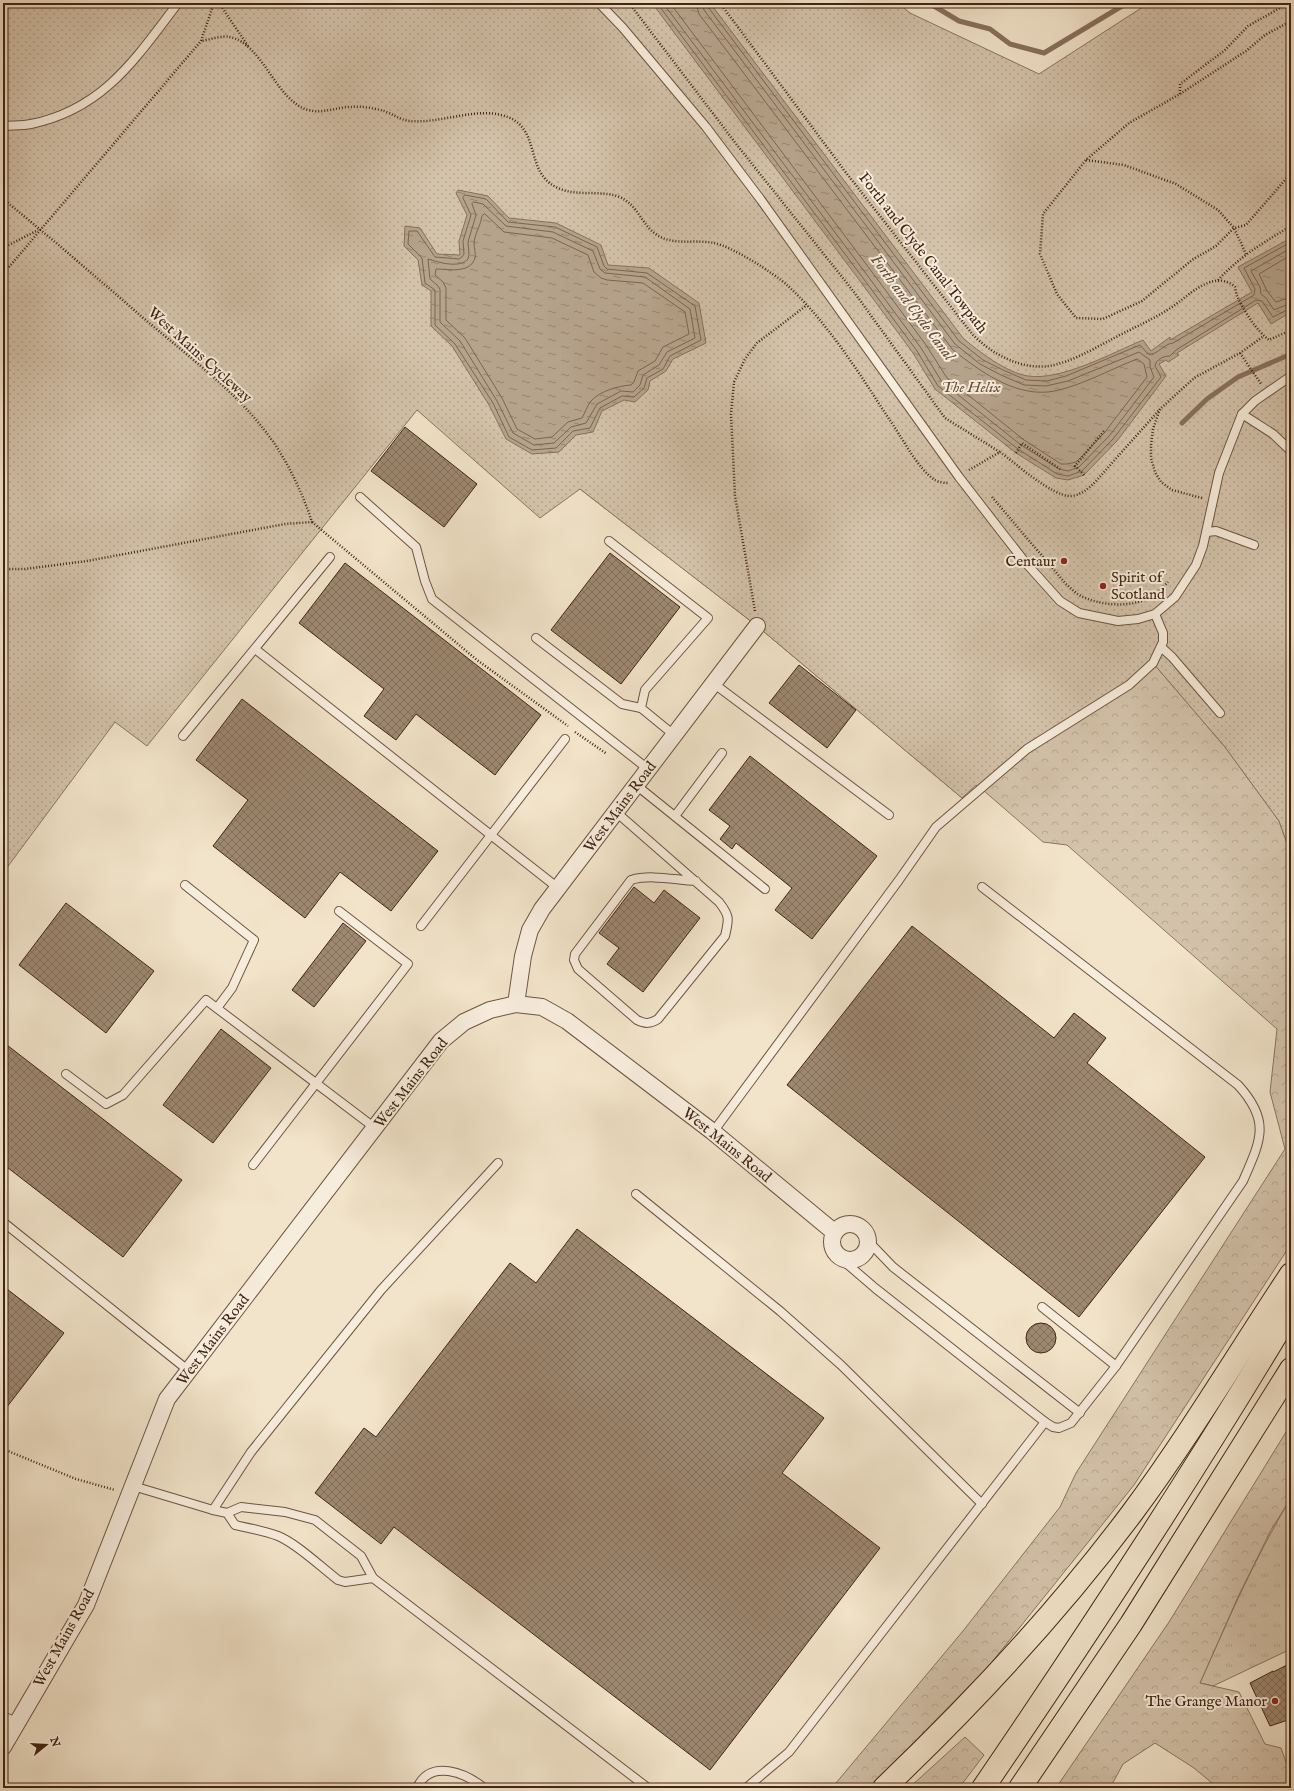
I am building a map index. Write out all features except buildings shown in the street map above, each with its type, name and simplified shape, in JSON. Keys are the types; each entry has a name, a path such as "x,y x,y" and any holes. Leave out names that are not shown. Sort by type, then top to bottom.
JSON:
{"highway":[{"path":"884,1788 1011,1660 1105,1548 1174,1454 1291,1274"},
{"path":"983,1788 1074,1653 1160,1521 1291,1310"},
{"path":"1020,1788 1131,1624 1291,1369"}],"street":[{"name":"West Mains Road","path":"516,1004 523,956 530,930 542,909 757,626"},
{"name":"West Mains Road","path":"3,1747 10,1719 86,1604 168,1399 441,1041 464,1022 490,1010 516,1004 542,1007 567,1021 713,1132 834,1232"},
{"path":"844,1224 857,1224 866,1232 868,1241 867,1251 861,1257 849,1261 839,1257 832,1246 834,1232 844,1224"}],"lane":[{"path":"3,126 30,124 63,113 97,96 120,77 178,3"},
{"path":"599,3 623,28 706,127 752,188 959,478 1025,562 1060,601 1079,613 1118,621 1138,619 1155,614 1175,597 1187,581 1196,565 1203,546 1219,474 1235,427 1242,414 1255,400 1291,376"},
{"path":"1242,414 1273,434 1291,451"},
{"path":"360,497 416,547 425,581 432,599 648,769"},
{"path":"1207,532 1216,531 1254,545"},
{"path":"609,541 708,618 645,690 641,708"},
{"path":"183,736 330,557"},
{"path":"713,1132 899,880 936,827 1027,749 1129,685 1144,673 1153,662 1163,642 1163,632 1155,614"},
{"path":"536,638 622,704 641,708 674,735"},
{"path":"1161,647 1220,713"},
{"path":"255,650 558,888"},
{"path":"713,683 889,815"},
{"path":"421,926 565,739"},
{"path":"675,816 722,753"},
{"path":"636,785 765,889"},
{"path":"616,812 696,881 719,902 727,912 729,920 725,936 658,1019 651,1023 643,1023 637,1020 578,969 574,960 575,954 631,880 638,878 652,878 696,881"},
{"path":"185,885 254,940 232,988 217,1008"},
{"path":"839,1257 875,1288 1045,1422 1053,1427 1065,1427 1071,1424 1116,1366 1243,1181 1256,1152 1260,1134 1258,1116 1250,1098 1238,1085 982,887"},
{"path":"252,1165 408,964 339,911"},
{"path":"66,1074 106,1104 123,1095 206,1000 375,1128"},
{"path":"213,1510 251,1452 381,1290 498,1163"},
{"path":"636,1194 780,1311 841,1365 982,1504"},
{"path":"3,1222 189,1371"},
{"path":"868,1241 893,1266 1080,1413"},
{"path":"1042,1307 1116,1366"},
{"path":"746,1788 789,1752 1045,1422"},
{"path":"131,1490 227,1513 241,1507 285,1512 310,1517 316,1520 361,1556 373,1578 648,1788"},
{"path":"227,1513 235,1525 279,1536 338,1580 345,1582 373,1578"},
{"path":"417,1788 420,1782 429,1774 440,1771 454,1772 473,1779 484,1788"}],"path":[{"path":"3,274 201,41 214,3"},
{"path":"219,3 248,46 298,107 312,111 328,112 349,107 367,107 385,111 397,118 411,121 475,114 502,115 518,123 528,135 535,163 542,175 555,187 570,191 605,193 617,196 628,201 657,236 682,242 711,242 727,246 786,284 807,305 863,379 922,468 935,480 949,484 1000,452"},
{"path":"629,3 738,145 854,292 945,418 1000,452 1047,487 1070,496 1087,490 1160,408 1194,378 1240,353 1264,336"},
{"name":"Forth and Clyde Canal Towpath","path":"720,3 844,170 973,336 998,355 1012,361 1039,367 1062,362 1092,349 1160,315 1203,286 1217,280 1230,266 1246,254 1291,226"},
{"path":"1180,94 1180,84 1225,50 1248,26 1289,3"},
{"path":"1291,22 1265,35 1246,51 1180,94 1129,123 1086,160 1043,214 1040,254 1057,294 1076,318 1103,319 1142,301 1192,260 1216,246 1234,228 1246,225 1291,173"},
{"path":"201,41 229,37 248,46"},
{"path":"1086,160 1124,165 1176,184 1218,210 1234,228 1246,254"},
{"name":"West Mains Cycleway","path":"3,199 235,397 273,442 291,472 305,502 312,522"},
{"path":"3,248 40,229"},
{"path":"1217,280 1229,283 1234,287 1237,296 1249,316 1264,336 1269,340 1291,330"},
{"path":"757,626 735,496 730,414 734,382 745,359 757,343 807,305"},
{"path":"1240,353 1255,376"},
{"path":"1160,408 1150,444 1151,458 1155,472 1162,482 1172,490 1214,501"},
{"path":"1084,475 1074,466 1104,431"},
{"path":"1016,453 1022,443 1060,469"},
{"path":"990,494 1066,584 1080,595 1097,602 1112,604 1133,602 1146,599 1159,591 1169,582"},
{"path":"1199,505 1200,498"},
{"path":"3,569 25,570 87,561 285,524 312,522 476,660 609,756"},
{"path":"3,1449 76,1479 131,1490"}],"green space":[{"name":"The Helix","path":"3,3 898,3 910,13 1039,74 1149,3 1291,3 1291,864 1288,846 1279,821 1225,747 1153,663 1144,673 1077,717 980,788 976,785 962,798 757,626 580,489 540,518 417,410 147,746 115,722 3,873"},
{"path":"580,489 1153,663 1225,747 1279,821 1288,846 1291,864 1291,1244 1134,1485 988,1667 869,1788 829,1788 836,1783 963,1631 1060,1507 1076,1473 1285,1149 1270,1092 1277,1029 1067,845 1043,842 976,784 962,798 757,626"},
{"path":"1291,1424 1291,1498 1271,1530 1238,1597 1200,1683 1239,1692 1265,1744 1281,1748 1291,1776 1291,1788 1218,1788 1194,1768 1155,1743 1123,1764 1110,1788 1056,1788 1169,1622"},
{"path":"1291,1498 1291,1649 1213,1686 1200,1683 1254,1566"},
{"path":"965,1737 984,1755 959,1788 909,1788"}],"water":[{"name":"Forth and Clyde Canal","path":"652,3 710,3 963,338 985,355 1011,371 1028,376 1056,374 1086,365 1143,340 1151,351 1170,337 1170,340 1252,292 1238,267 1291,238 1291,312 1271,324 1258,303 1177,353 1179,355 1168,362 1166,360 1159,364 1166,376 1117,441 1084,475 1068,480 1056,478 1016,453 935,389 913,353"},
{"path":"458,190 488,196 509,218 556,223 601,245 608,265 649,268 699,303 706,343 673,359 666,371 650,381 648,390 635,402 624,400 602,411 593,432 576,435 559,452 532,454 506,439 489,405 452,346 431,326 431,291 422,285 418,260 404,246 405,226 420,228 437,254 460,255 459,241 467,215 456,193"}],"waterway":[{"path":"929,3 959,21 990,29 1010,44 1044,53 1127,3"},
{"path":"1182,423 1207,399 1238,377 1291,354"}],"place":[{"name":"Centaur","path":"1064,561"},
{"name":"Spirit of Scotland","path":"1103,586"},
{"name":"The Grange Manor","path":"1275,1701"}]}
